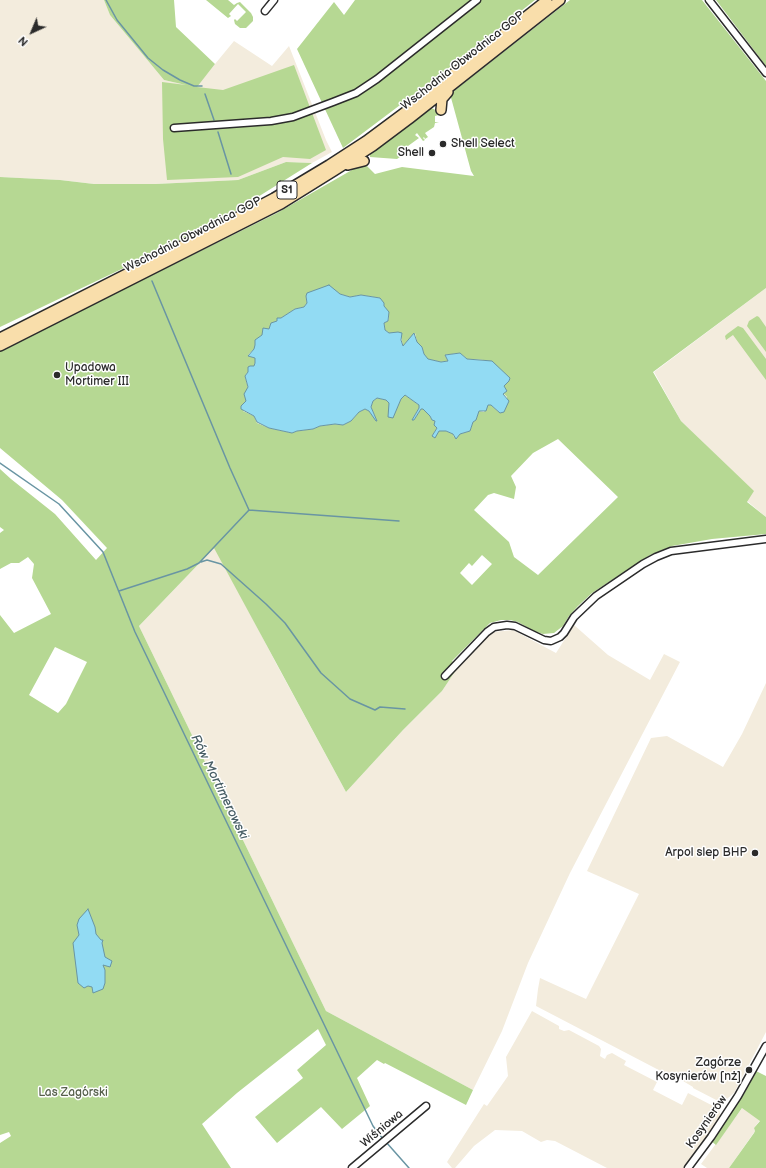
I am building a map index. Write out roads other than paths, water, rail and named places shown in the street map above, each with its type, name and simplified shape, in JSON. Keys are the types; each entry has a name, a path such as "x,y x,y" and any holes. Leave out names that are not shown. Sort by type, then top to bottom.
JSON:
{"highway":[{"name":"Wschodnia Obwodnica GOP","path":"0,338 219,227 274,198 329,165 366,141 546,0"},
{"name":"Wschodnia Obwodnica GOP","path":"0,346 280,204 334,171 379,141 457,82 560,0"},
{"path":"441,110 442,100 457,82"},
{"path":"334,171 354,163 364,161"}],"street":[{"path":"265,11 274,0"},
{"path":"174,128 220,125 293,117 333,102 356,92 377,79 477,0"},
{"path":"709,0 766,73"},
{"path":"445,676 487,632 494,627 507,625 515,626 544,640 551,641 560,637 574,617 596,596 643,564 656,557 671,551 766,538"},
{"name":"Kosynierów","path":"688,1168 711,1137 738,1096 766,1046"},
{"name":"Wiśniowa","path":"352,1168 426,1106"}],"water":[{"path":"329,285 340,294 350,297 361,295 380,298 389,312 388,321 384,323 385,330 389,333 402,333 401,340 403,346 414,333 417,342 422,347 424,354 428,359 441,362 448,361 445,355 460,353 467,359 492,361 510,378 504,386 507,391 503,394 509,401 504,412 500,413 491,405 488,405 486,411 479,411 470,431 460,434 456,439 453,434 446,431 439,431 435,438 432,436 437,428 434,425 435,421 432,420 423,409 421,409 414,420 412,420 419,408 419,405 405,395 401,399 393,418 388,417 389,403 386,400 377,398 373,401 371,407 377,421 369,411 365,409 359,412 351,421 343,425 335,424 320,426 313,429 292,433 269,428 257,422 254,416 241,409 241,406 246,401 244,394 248,387 245,376 248,372 248,367 254,366 255,363 255,358 248,356 254,349 255,340 262,335 263,328 269,329 271,323 277,321 277,318 281,318 295,309 304,307 307,303 307,293"},
{"path":"88,909 96,934 101,940 103,940 102,943 105,957 112,961 110,967 103,965 105,970 105,983 103,989 93,993 92,987 88,986 84,988 78,983 73,943 79,935 77,925 79,919"}],"waterway":[{"path":"106,0 117,20 148,58 163,70 180,80 194,86 202,86"},
{"path":"205,94 214,120"},
{"path":"218,132 231,174"},
{"path":"152,281 249,510"},
{"name":"Rów Mortimerowski","path":"0,463 59,504 103,552 135,632 373,1126 383,1139"},
{"path":"119,591 187,569 199,563 249,510 399,521"},
{"path":"201,562 207,560 221,564 266,604 285,623 321,673 350,699 375,710 380,707 405,709"},
{"path":"386,1142 409,1168"}],"place":[{"name":"Shell Select","path":"443,144"},
{"name":"Shell","path":"432,153"},
{"name":"Upadowa Mortimer III","path":"57,375"},
{"name":"Arpol slep BHP","path":"755,853"},
{"name":"Zagórze Kosynierów [nż]","path":"749,1070"}],"park label":[{"name":"Las Zagórski","path":"73,1093"}]}
